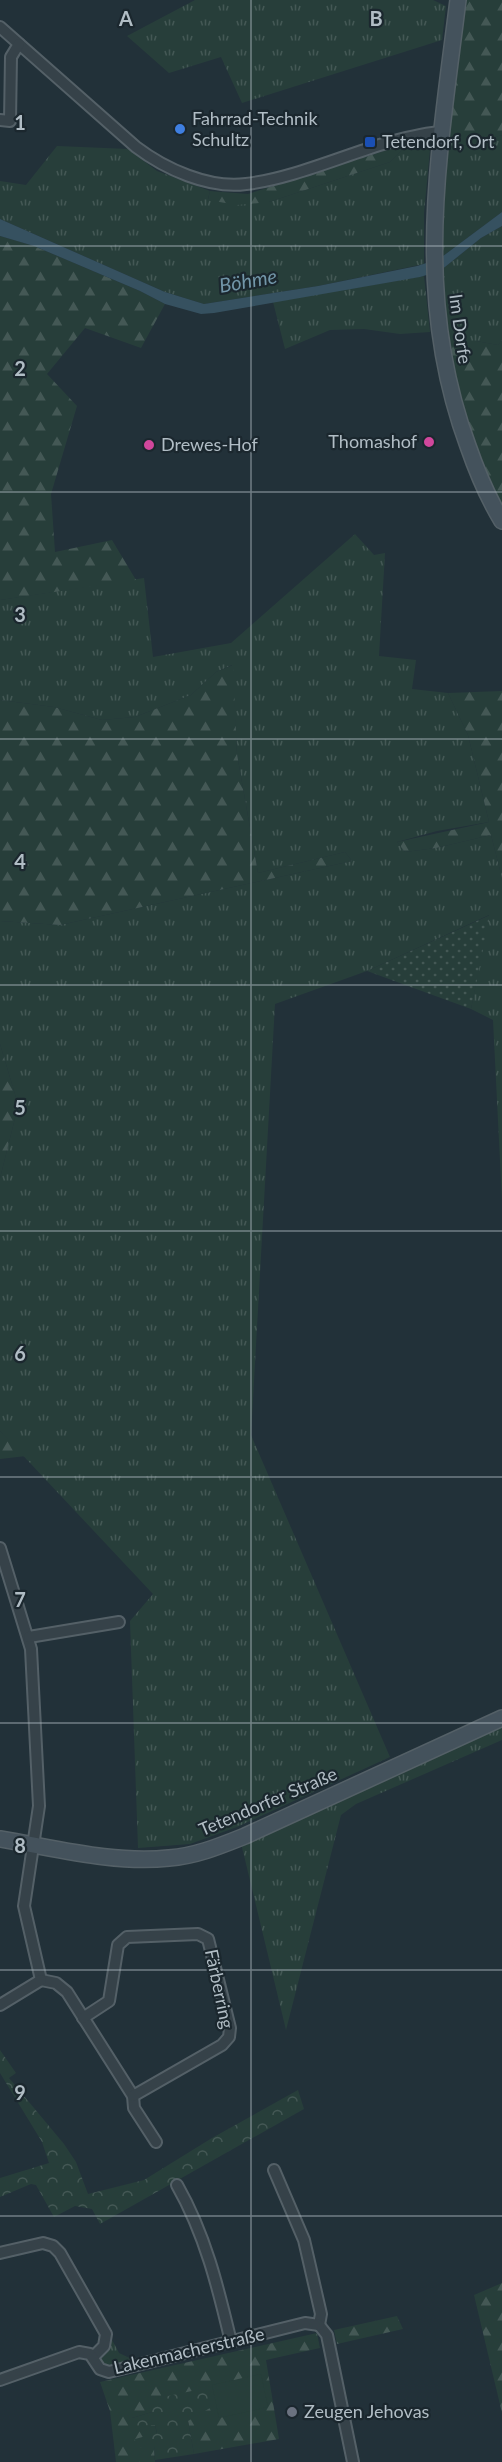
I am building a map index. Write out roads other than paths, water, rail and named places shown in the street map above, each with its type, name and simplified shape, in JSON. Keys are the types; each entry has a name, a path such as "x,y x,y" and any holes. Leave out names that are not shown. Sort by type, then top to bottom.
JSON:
{"street":[{"name":"Im Dorfe","path":"458,0 434,219 434,281 439,328 452,398 476,467 502,521"},
{"path":"0,27 157,163 213,183 245,184 272,179 400,140 442,132"},
{"path":"0,120 9,122 11,57 20,44"},
{"path":"0,1548 29,1637 39,1806 24,1913 41,1980"},
{"path":"29,1637 119,1622"},
{"name":"Tetendorfer Straße","path":"0,1839 136,1859 171,1858 204,1851 245,1836 502,1718"},
{"name":"Färberring","path":"83,2018 109,2001 116,1952 123,1940 133,1937 198,1934 208,1939 230,2028 229,2037 222,2045 134,2096"},
{"path":"0,2005 41,1980 63,1987 134,2096 134,2108 156,2142"},
{"path":"274,2170 304,2240 321,2314 319,2325 327,2335 353,2462"},
{"path":"177,2185 189,2206 212,2262 231,2342"},
{"path":"0,2253 43,2242 60,2253 106,2334 104,2346 93,2356"},
{"name":"Lakenmacherstraße","path":"0,2380 79,2352 93,2356 100,2369 109,2372 305,2323 319,2325"}],"water":[{"path":"502,212 502,226 481,238 440,271 420,277 201,314 165,304 34,246 0,236 0,219 165,292 204,304 318,286 417,266 439,259"}],"place":[{"name":"Fahrrad-Technik Schultz","path":"180,129"},
{"name":"Tetendorf, Ort","path":"370,142"},
{"name":"Thomashof","path":"429,442"},
{"name":"Drewes-Hof","path":"149,445"},
{"name":"Zeugen Jehovas","path":"292,2412"}],"water label":[{"name":"Böhme","path":"248,281"}]}
